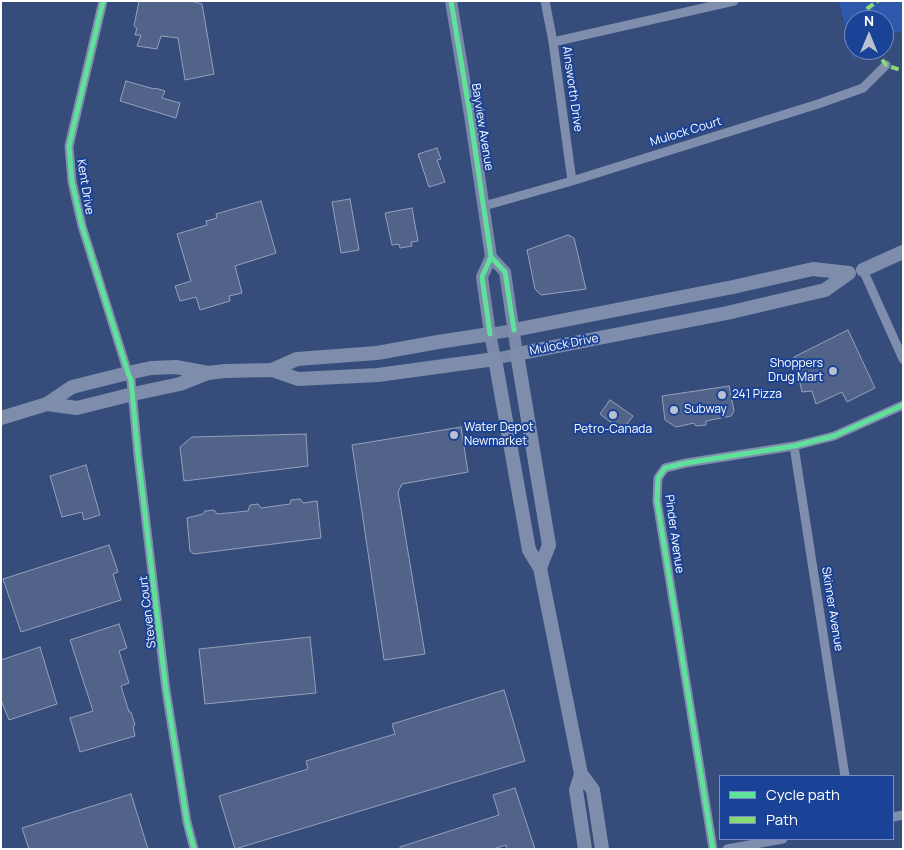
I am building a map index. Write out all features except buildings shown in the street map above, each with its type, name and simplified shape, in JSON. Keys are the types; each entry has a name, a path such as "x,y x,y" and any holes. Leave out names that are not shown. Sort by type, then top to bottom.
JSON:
{"main road":[{"name":"Bayview Avenue","path":"451,1 491,257 482,277 495,359"},
{"name":"Mulock Drive","path":"47,404 77,408 180,384 208,373 225,371 272,370 298,379 378,375 495,359 727,313 825,290 856,271 903,252"},
{"name":"Bayview Avenue","path":"491,257 505,272 517,354"},
{"name":"Mulock Drive","path":"272,370 297,359 377,353 514,330 813,269 856,271"},
{"path":"517,354 549,545 540,568"},
{"path":"495,359 529,550 540,568 581,774 593,790 602,849"},
{"name":"Mulock Drive","path":"1,418 47,404 72,387 151,368 176,367 208,373"},
{"path":"581,774 576,790 585,849"}],"street":[{"name":"Kent Drive","path":"104,1 69,146 72,182 82,226 128,373"},
{"name":"Ainsworth Drive","path":"545,1 553,42 572,181"},
{"path":"553,42 734,1"},
{"name":"Mulock Court","path":"484,206 572,181 818,104 863,88 886,65"},
{"path":"856,271 903,359"},
{"name":"Steven Court","path":"128,373 133,394 138,454 166,690 187,822 194,849"},
{"name":"Pinder Avenue","path":"713,849 657,501 658,478 665,468 794,446 834,436 903,406"},
{"name":"Skinner Avenue","path":"794,446 845,775"},
{"path":"727,849 777,840"}],"shaded area":[{"path":"839,1 903,1 903,35 900,32 894,32 894,10 844,10 844,22"}],"marked path":[{"path":"867,10 878,1"},
{"path":"882,60 886,65 903,71"}],"cycle path":[{"path":"103,1 69,146 72,182 82,226 131,380 166,690 187,822 194,849"},
{"path":"451,1 491,257 482,277 490,334"},
{"path":"491,257 505,272 514,330"},
{"path":"713,849 657,501 658,478 665,468 794,446 834,436 903,405"}],"place":[{"name":"Shoppers Drug Mart","path":"833,371"},
{"name":"241 Pizza","path":"722,395"},
{"name":"Subway","path":"674,410"},
{"name":"Petro-Canada","path":"613,415"},
{"name":"Water Depot Newmarket","path":"454,435"}]}
